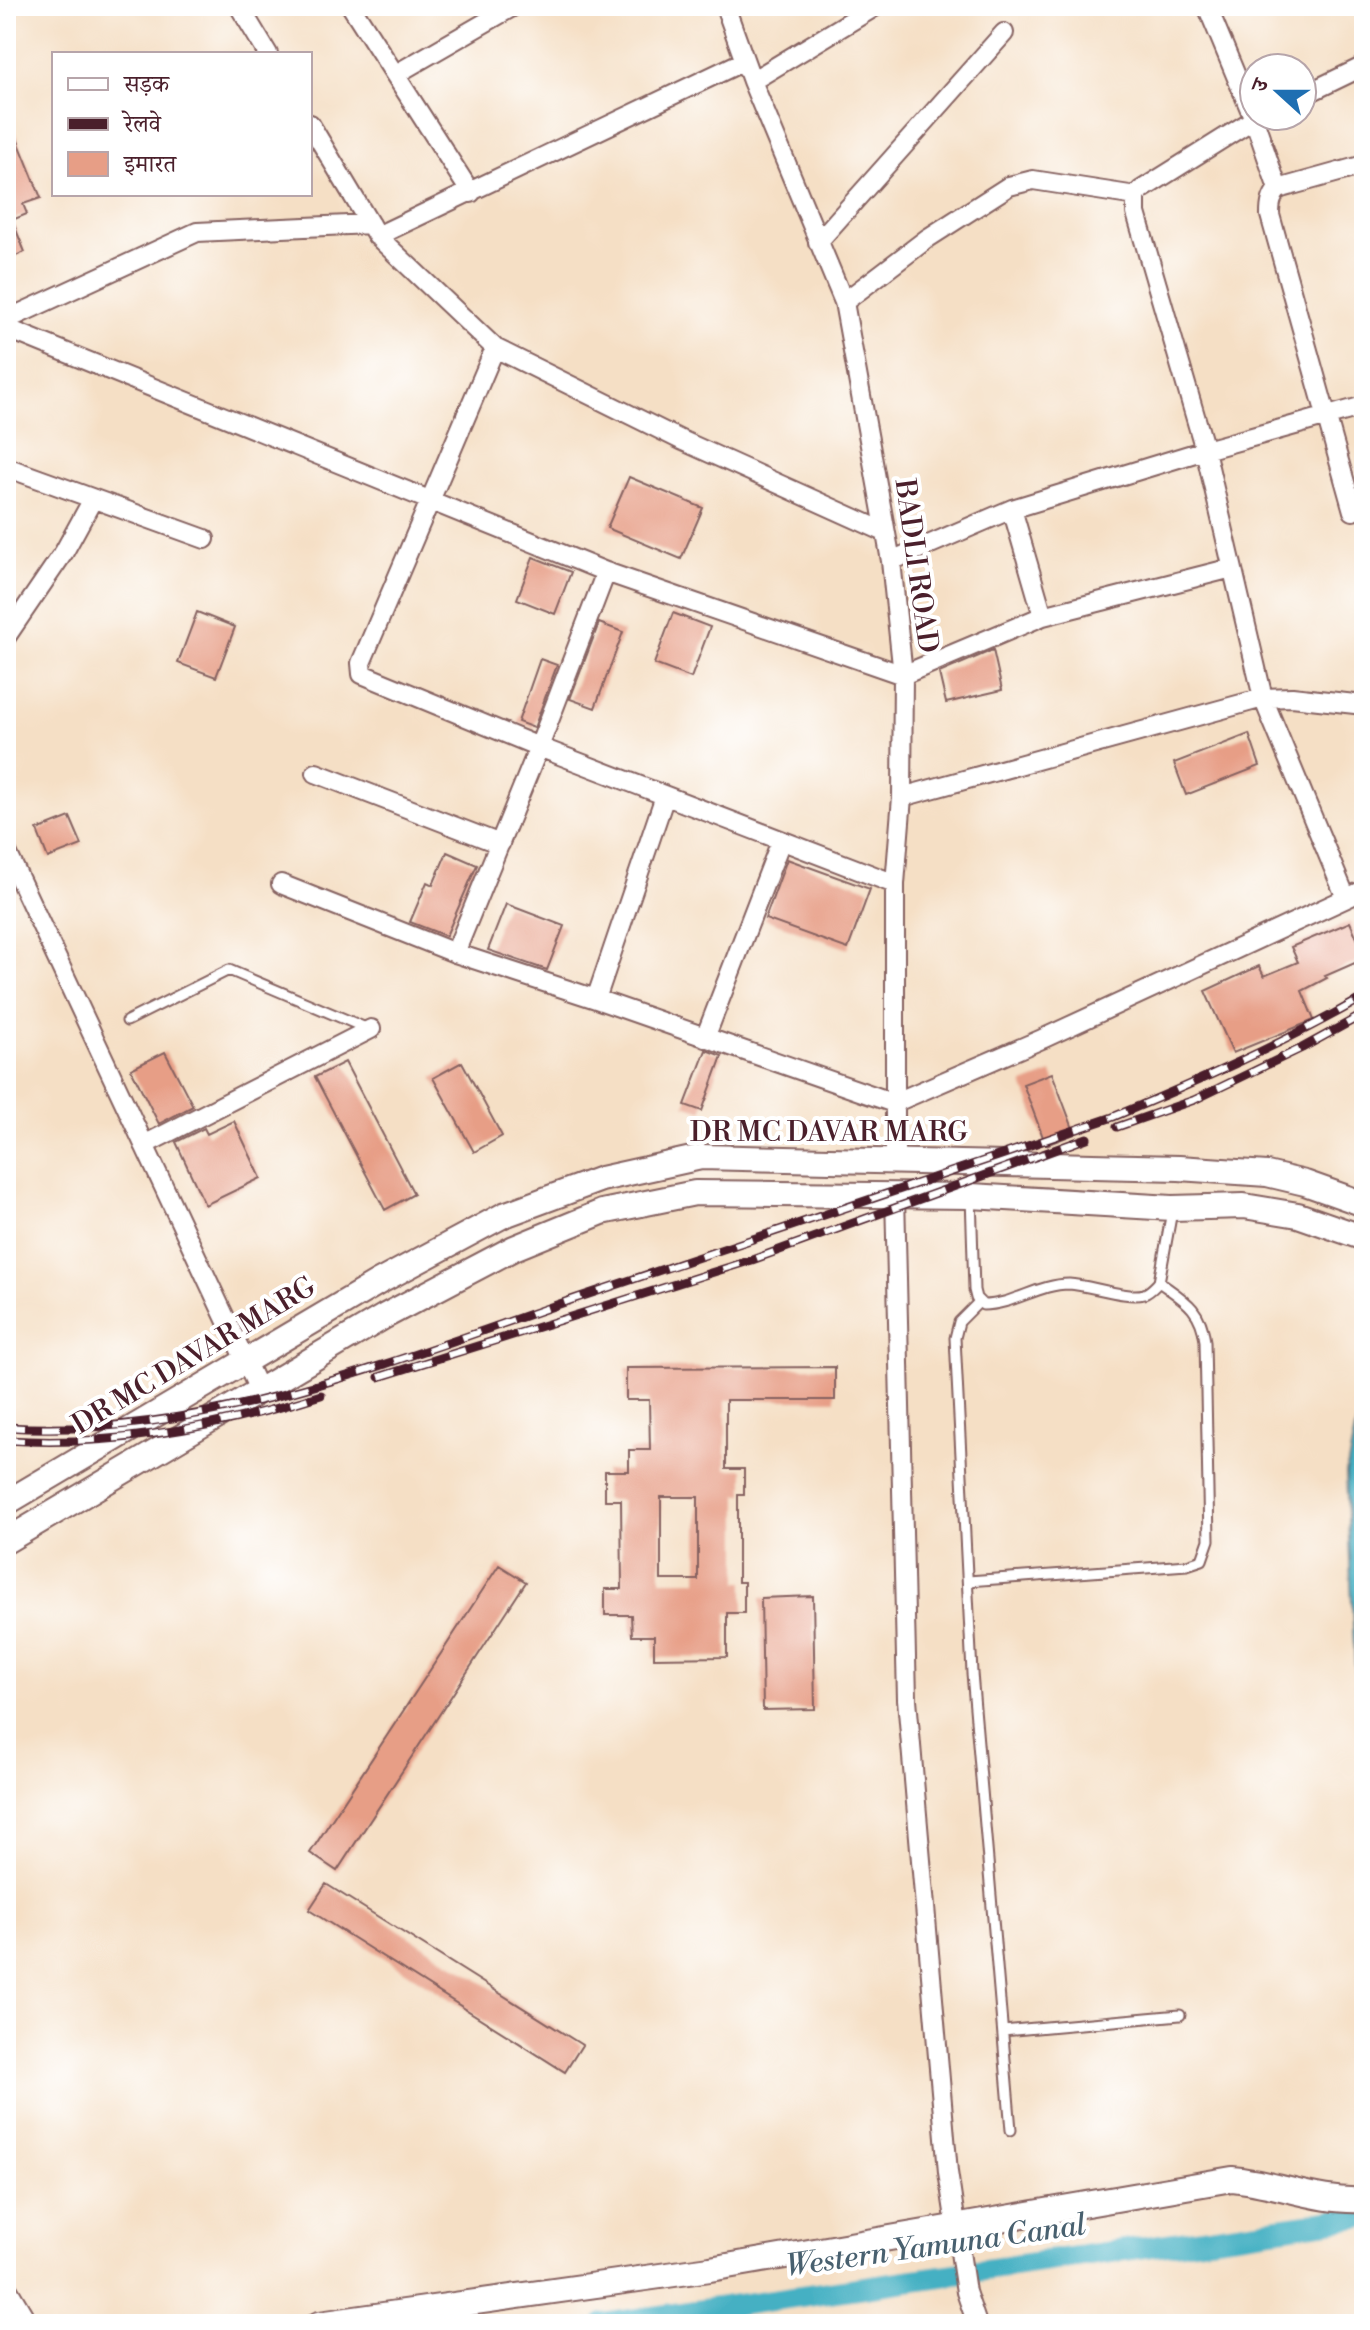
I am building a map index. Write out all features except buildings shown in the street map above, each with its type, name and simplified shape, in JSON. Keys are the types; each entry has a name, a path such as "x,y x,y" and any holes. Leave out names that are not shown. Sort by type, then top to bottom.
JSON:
{"street":[{"path":"239,6 267,52"},
{"path":"351,6 471,193"},
{"path":"396,74 514,6"},
{"name":"BADLI ROAD","path":"725,6 752,81 844,302 891,561 903,675 902,797 895,884 895,1160"},
{"path":"752,81 876,6"},
{"path":"1207,6 1238,75"},
{"path":"818,242 1004,33"},
{"path":"6,320 197,232 373,230 471,193 744,61"},
{"path":"1318,88 1364,66"},
{"path":"312,127 373,230 495,348 681,440 885,532"},
{"path":"1238,129 1141,190 1136,196 1136,213 1205,450 1263,698 1346,898"},
{"path":"1261,132 1278,189"},
{"path":"1353,511 1270,215 1272,196 1278,189 1364,165"},
{"path":"844,302 928,238 1009,186 1033,180 1136,196"},
{"path":"6,328 606,572 903,675 1043,616 1232,568"},
{"path":"495,348 361,663 362,674 539,747 895,884"},
{"path":"891,561 1012,509 1205,450 1364,406"},
{"path":"6,467 205,539"},
{"path":"6,637 64,552 93,499"},
{"path":"1012,509 1043,616"},
{"path":"455,953 606,572"},
{"path":"902,797 1263,698 1292,697 1364,705"},
{"path":"316,773 500,844"},
{"path":"596,999 665,796"},
{"path":"705,1038 781,841"},
{"path":"6,850 259,1390"},
{"path":"281,884 455,953 894,1103 1042,1039 1364,890"},
{"path":"144,1145 371,1029"},
{"name":"DR MC DAVAR MARG","path":"6,1503 379,1282 504,1215 601,1179 701,1157 1198,1169 1267,1174 1305,1183 1356,1202"},
{"path":"1183,1208 1198,1169"},
{"path":"6,1541 385,1316 514,1248 602,1212 695,1193 971,1196 1183,1208 1244,1206 1298,1215 1364,1238"},
{"path":"895,1195 907,1699 948,2172 966,2292 977,2324"},
{"path":"319,2324 710,2269 1232,2179 1346,2201 1364,2200"},
{"path":"6,2292 25,2324"}],"lane":[{"path":"127,1021 229,970 371,1029"},
{"path":"971,1196 974,1290 976,1298 983,1305 1058,1284 1143,1294 1151,1291 1159,1282 1183,1208"},
{"path":"968,1581 1187,1565 1202,1560 1209,1540 1203,1324 1196,1311 1159,1282"},
{"path":"979,1302 959,1322 955,1338 972,1673 1011,2130"},
{"path":"1003,2031 1180,2015"}],"water":[{"path":"1364,1387 1364,1761 1355,1669 1346,1473"}],"waterway":[{"name":"Western Yamuna Canal","path":"604,2324 1364,2216"}],"railway":[{"path":"6,1427 80,1428 152,1421 224,1409 366,1370 1113,1117 1303,1031 1364,997"},
{"path":"1117,1127 1194,1100 1364,1014"},
{"path":"379,1377 752,1260 1087,1138"},
{"path":"6,1440 85,1440 165,1432 244,1417 321,1395"}]}
